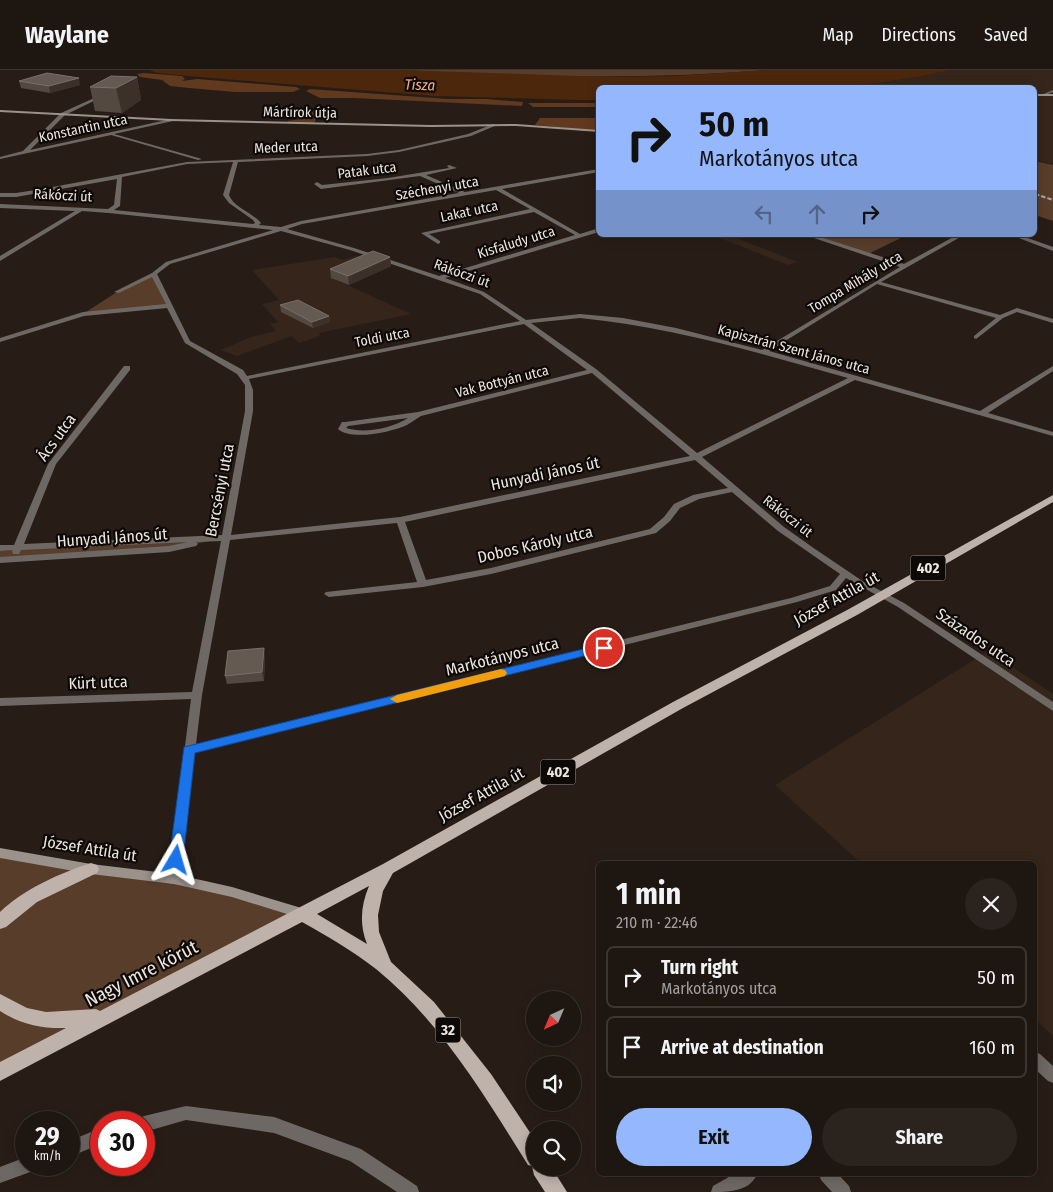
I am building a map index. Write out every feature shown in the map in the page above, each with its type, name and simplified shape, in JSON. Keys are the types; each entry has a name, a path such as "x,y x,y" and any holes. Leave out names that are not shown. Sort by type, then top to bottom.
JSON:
{"main road":[{"name":"József Attila út","path":"303,914 389,868 661,714 853,612 1053,498"},
{"path":"384,965 371,932 370,908 378,882 389,868"},
{"path":"0,922 9,912 34,894 91,869"},
{"name":"32","path":"303,914 351,941 384,965 423,1002 451,1034 526,1145"},
{"name":"Nagy Imre körút","path":"0,1072 103,1016 303,914"},
{"path":"0,1002 29,1017 53,1022 103,1016"},
{"path":"546,1176 557,1192"}],"street":[{"path":"1043,95 1053,91"},
{"path":"24,152 63,114 110,93"},
{"path":"1037,95 1053,95"},
{"name":"Mártírok útja","path":"0,111 171,120 422,126 495,125 596,131"},
{"name":"Konstantin utca","path":"0,158 171,120"},
{"name":"Meder utca","path":"0,195 16,195 42,191 187,163 367,155 399,151 469,135 495,125"},
{"path":"110,134 209,162"},
{"path":"236,160 226,195 230,203 254,216 258,223 255,226"},
{"name":"Patak utca","path":"317,184 321,188 422,175 455,168 449,166"},
{"name":"Széchenyi utca","path":"281,229 301,223 596,171"},
{"name":"Patak utca","path":"422,175 465,194"},
{"path":"109,211 117,206 120,178 117,176"},
{"path":"497,188 580,236"},
{"name":"Rákóczi út","path":"0,206 109,211 281,229 352,249 482,293 506,308 593,371 781,529 881,595"},
{"path":"0,259 80,210"},
{"name":"Lakat utca","path":"438,242 424,234 535,210"},
{"path":"117,292 154,274 168,263 281,229"},
{"name":"Kisfaludy utca","path":"440,278 596,231"},
{"path":"814,237 904,266"},
{"name":"Tompa Mihály utca","path":"763,352 876,282 957,237"},
{"path":"1020,237 1053,249"},
{"path":"154,274 187,342 231,366 246,378"},
{"path":"876,282 1000,317"},
{"path":"0,340 83,314 169,306"},
{"path":"976,337 1000,317 1017,310 1053,322"},
{"name":"Kapisztrán Szent János utca","path":"524,322 580,316 623,320 676,330 763,352 1053,434"},
{"name":"Toldi utca","path":"246,378 524,322"},
{"name":"Ács utca","path":"12,559 52,464 127,368"},
{"path":"981,414 1053,368"},
{"name":"Vak Bottyán utca","path":"418,414 402,424 372,431 353,433 345,432 342,429 345,424 418,414 593,371"},
{"name":"Bercsényi utca","path":"174,879 196,695 250,411 250,391 246,378"},
{"name":"Hunyadi János út","path":"0,548 225,538 400,520 696,456 854,378"},
{"name":"Dobos Károly utca","path":"329,594 423,584 491,571 653,531 678,506 696,497 734,489"},
{"path":"400,520 423,584"},
{"name":"Hunyadi János út","path":"0,560 169,549 225,538"},
{"name":"Markotányos utca","path":"189,750 794,600 833,588 846,573"},
{"name":"Százados utca","path":"881,595 927,622 1053,707"},
{"name":"Kürt utca","path":"0,702 196,695"},
{"name":"József Attila út","path":"0,853 91,869 174,879 232,892 303,914"},
{"path":"1037,1061 1053,1076"},
{"path":"155,1121 186,1113 274,1125 356,1155 411,1192"},
{"path":"0,1175 15,1169"},
{"path":"719,1192 746,1176"},
{"path":"829,1176 843,1192"}],"shaded area":[{"path":"403,70 767,70 676,75 585,76"},
{"path":"951,70 1053,70 1053,164 1037,160 1037,85 862,85"},
{"path":"137,74 182,76 185,79 182,81 197,79 296,87 300,89 293,92 235,92 189,88 170,86 162,80 140,77"},
{"path":"310,89 448,99 486,99 523,102 522,106 320,98 306,91"},
{"path":"528,103 596,103 596,107 533,107"},
{"path":"282,109 321,111 314,123 287,123 288,121 308,118 309,115 280,111"},
{"path":"540,118 596,118 596,131 535,125"},
{"path":"1037,161 1053,165 1053,221 1037,216"},
{"path":"717,237 734,237 798,262 788,265"},
{"path":"815,237 903,237 870,253 864,253"},
{"path":"356,256 368,259 332,278 411,314 319,333 320,336 299,343 292,336 237,356 221,350 251,337 276,331 270,324 278,322 262,304 279,300 252,270 335,257 343,260"},
{"path":"154,274 169,306 83,314 117,292"},
{"path":"225,538 169,549 0,560 0,548"},
{"path":"988,651 1053,694 1053,1036 1037,1021 1037,861 859,861 775,785"},
{"path":"0,853 174,879 303,914 0,1072"}],"water":[{"name":"Tisza","path":"149,70 403,70 606,77 675,76 767,70 951,70 862,85 596,85 596,100 435,96 157,73"}],"building":[{"path":"47,73 79,78 49,86 19,81"},
{"path":"111,76 137,77 116,88 90,87"},
{"path":"373,251 390,257 348,276 330,269"},
{"path":"298,300 329,316 312,322 280,305"},
{"path":"264,648 262,672 225,676 228,651"}],"railway":[{"path":"1037,195 1053,200"}],"slow traffic":[{"path":"397,699 501,673"}],"route":[{"path":"176,860 189,750 604,648"}]}
